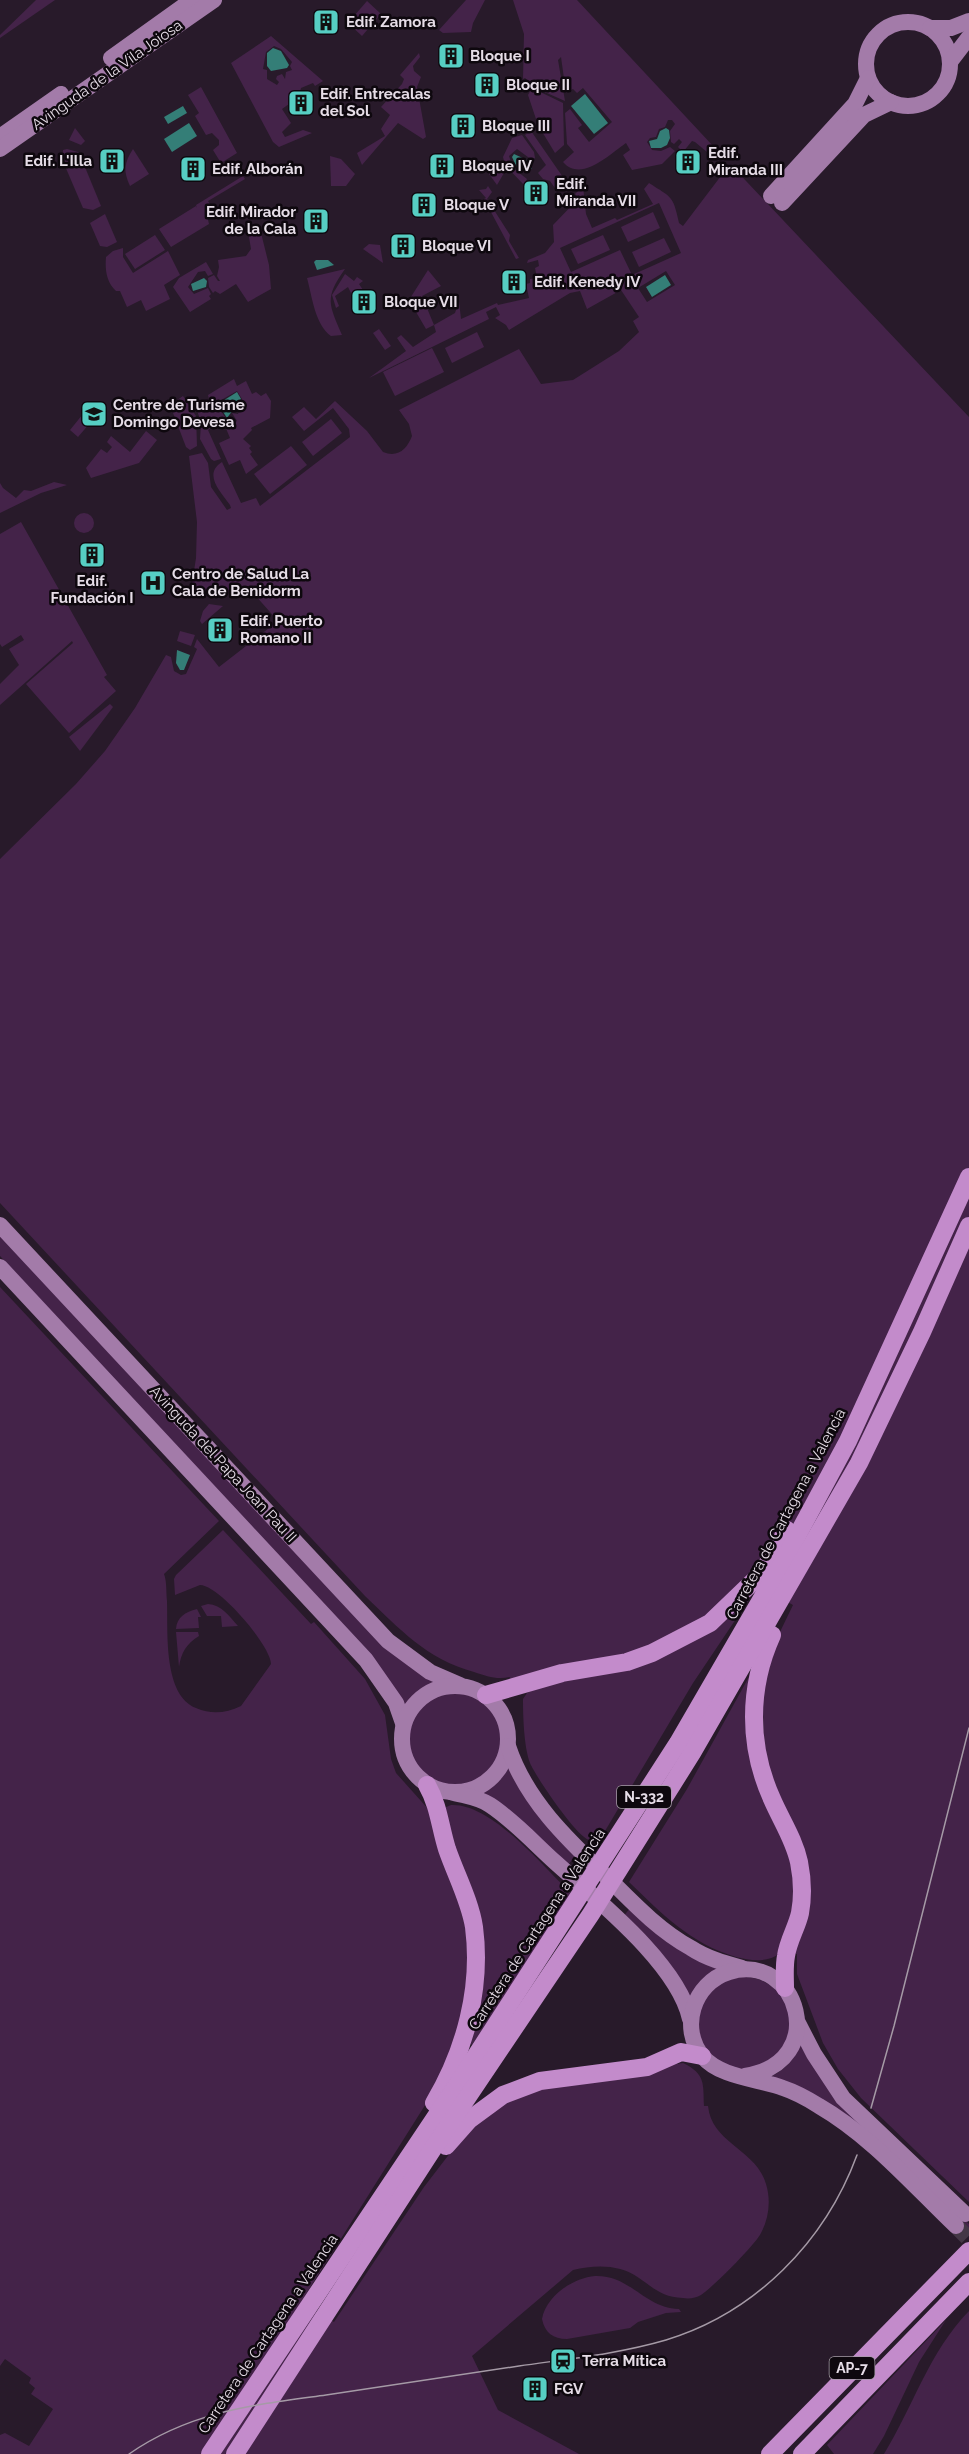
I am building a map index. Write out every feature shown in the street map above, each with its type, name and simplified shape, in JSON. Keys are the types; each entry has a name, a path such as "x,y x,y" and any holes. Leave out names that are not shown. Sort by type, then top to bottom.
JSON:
{"highway":[{"name":"Carretera de Cartagena a Valencia","path":"210,2454 458,2085 678,1743 821,1493 904,1322 969,1177"},
{"name":"N-332","path":"235,2454 280,2382 336,2301 435,2144 591,1914 692,1753 859,1463 922,1332 969,1226"},
{"path":"486,1695 562,1673 627,1662 652,1653 710,1623 727,1608 762,1573 904,1322"},
{"path":"785,1988 785,1957 800,1912 799,1862 790,1834 772,1799 757,1757 753,1715 755,1687 763,1654 779,1619 826,1533 859,1463"},
{"path":"325,2282 338,2256 436,2099 460,2045 475,1992 474,1926 447,1848 437,1802 426,1785"},
{"path":"336,2301 393,2224 448,2142 469,2120 503,2095 540,2080 646,2067 681,2052 702,2056"},
{"name":"AP-7","path":"770,2454 969,2252"},
{"name":"AP-7","path":"802,2454 969,2282"}],"main road":[{"name":"Avinguda de la Vila Joiosa","path":"0,137 192,0"},
{"name":"Avinguda de la Vila Joiosa","path":"0,149 214,0"},
{"path":"930,28 951,28 969,21"},
{"path":"950,62 944,43 930,28 922,24 904,22 883,30 869,47 866,57 868,78 877,92 891,102 917,105 933,96 946,80 950,62 969,37"},
{"path":"868,78 855,104 776,200 864,115 891,102"},
{"name":"Avinguda del Papa Joan Pau II","path":"0,1225 388,1641 430,1672 460,1685 474,1688 486,1695"},
{"name":"Avinguda del Papa Joan Pau II","path":"0,1266 366,1660 396,1703 403,1724 401,1741 404,1758 413,1773 426,1785"},
{"path":"403,1724 409,1710 419,1699 438,1688 460,1685"},
{"path":"426,1785 489,1804 620,1922 660,1964 682,1995 694,2041 702,2056 719,2070 785,2089 818,2105 844,2122 961,2220 883,2135 843,2098 814,2054 798,2023 795,2006 785,1988 774,1978 760,1972 718,1962 692,1950 671,1936 633,1903 573,1844 531,1794 514,1764 508,1746 508,1731 504,1717 486,1695"},
{"path":"451,1792 467,1791 482,1785 499,1768 508,1746"},
{"path":"691,2024 693,2007 701,1992 713,1980 729,1972 746,1970"},
{"path":"744,2076 761,2073 776,2066 788,2054 795,2039 798,2023"}],"shaded area":[{"path":"36,0 55,0 0,38 0,35"},
{"path":"466,0 485,0 471,32 443,33 439,30"},
{"path":"513,0 577,0 713,146 707,152 692,141 683,152 678,147 682,142 679,139 674,144 671,142 670,131 675,124 672,120 668,120 665,127 659,129 656,137 650,138 647,142 652,150 661,151 670,147 675,151 662,164 632,170 623,155 630,150 626,143 587,168 570,168 563,162 574,152 567,144 565,113 570,109 582,125 578,128 589,142 612,122 583,88 577,93 573,89 566,93 561,57 558,60 565,101 540,90 525,78 523,79 524,34"},
{"path":"367,1 381,14 362,36 348,23"},
{"path":"271,36 323,81 315,86 313,83 301,88 300,92 288,100 289,104 282,109 291,123 282,132 285,137 303,130 312,133 279,147 273,142 231,63","holes":["274,46 281,49 292,62 290,66 292,70 286,72 285,79 282,74 277,76 276,79 279,82 277,85 267,79 267,70 263,69 266,52"]},
{"path":"273,48 281,51 289,65 287,68 271,71 267,66 267,53"},
{"path":"419,53 420,57 413,66 414,71 421,77 417,87 426,137 423,139 398,123 362,165 357,153 385,136 381,129 390,115 381,107 402,84 404,79 400,75"},
{"path":"201,87 237,153 221,163 213,150 219,145 219,140 212,133 206,135 195,116 199,113 188,95"},
{"path":"532,88 563,103 564,145 555,153 538,125 528,95"},
{"path":"585,94 608,123 594,134 571,106"},
{"path":"183,106 187,113 168,124 164,117"},
{"path":"189,123 197,136 172,152 164,139"},
{"path":"75,128 85,141 81,145 69,140"},
{"path":"666,128 669,130 670,138 667,145 661,148 651,148 649,141 657,139 660,131"},
{"path":"531,131 567,183 557,191 550,181 543,179 538,173 546,165 525,135"},
{"path":"522,135 534,152 535,158 532,160 517,149 509,156 513,168 527,179 524,185 505,165 503,157 512,138"},
{"path":"133,149 149,174 130,186 126,176 126,167"},
{"path":"63,150 78,152 80,155 101,206 93,210 83,208 62,159"},
{"path":"514,154 527,160 532,169 517,168 512,157"},
{"path":"330,156 341,159 355,174 346,186 331,186"},
{"path":"496,162 504,173 497,185 489,174"},
{"path":"730,164 969,417 969,2202 861,2098 838,2069 823,2043 797,1974 797,1954 792,1953 805,1912 765,1754 762,1694 778,1636 793,1605 755,1584 714,1612 638,1653 511,1681 510,1677 487,1676 442,1659 415,1642 365,1596 0,1203 0,859 76,784 105,751 135,708 166,655 171,657 174,671 181,675 186,674 197,649 194,647 197,639 219,667 278,621 254,594 191,590 196,558 197,522 189,456 202,453 208,463 211,487 227,510 231,508 230,505 215,483 214,477 216,467 222,462 241,503 256,498 260,506 350,437 349,429 333,408 304,431 292,417 304,407 316,419 335,401 367,431 383,452 397,453 405,448 412,436 409,424 399,410 519,349 541,384 573,380 619,351 639,332 633,321 639,317 621,290 587,309 580,291 570,293 509,330 506,325 495,318 500,315 496,307 486,312 489,319 369,378 406,351 397,338 401,335 413,347 436,332 434,325 455,313 459,301 461,319 497,303 498,305 529,298 526,284 530,283 530,279 537,278 535,268 539,266 538,260 527,263 528,260 545,253 554,242 553,225 579,198 575,194 583,186 586,214 592,228 653,204 644,189 649,183 670,198 679,223 683,226","holes":["659,203 681,253 632,275 620,250 571,272 560,248","666,271 675,285 647,302 638,288"]},
{"path":"243,176 245,179 208,201 212,208 206,211 209,224 171,247 159,229 196,206 197,208 196,205"},
{"path":"488,186 492,192 487,199 510,235 509,241 519,258 516,259 484,199 486,198 479,190 486,189"},
{"path":"653,212 660,228 628,242 621,227"},
{"path":"105,214 117,242 107,247 100,246 90,223"},
{"path":"248,231 261,233 269,265 271,289 248,302 236,284 220,294 215,291 213,293 209,287 208,278 214,275 220,281 217,276 218,260 246,256 251,249"},
{"path":"155,235 165,250 135,269 125,254"},
{"path":"603,235 610,250 578,264 571,249"},
{"path":"664,238 671,252 639,267 632,252"},
{"path":"369,244 380,245 383,263 363,249"},
{"path":"123,248 123,257 133,273 168,251 180,275 164,285 170,299 146,311 141,300 127,307 120,291 116,291 110,284 106,266 106,257 113,251"},
{"path":"328,260 334,265 317,270 314,262"},
{"path":"206,262 213,274 208,276 205,271 198,272 188,287 194,294 208,288 211,299 190,312 173,287 179,278"},
{"path":"345,269 331,294 334,316 342,335 331,336 318,318 307,278"},
{"path":"428,270 441,286 422,296 434,325 426,329 409,300"},
{"path":"345,274 354,281 357,277 363,281 359,284 363,290 352,295 348,287 335,296 339,306 336,308 332,295"},
{"path":"665,275 671,285 652,297 646,287"},
{"path":"204,278 207,281 206,287 193,291 191,284"},
{"path":"379,329 391,346 385,350 373,333"},
{"path":"477,332 484,347 452,363 445,348"},
{"path":"432,348 444,372 395,396 383,372"},
{"path":"234,379 237,386 246,381 252,394 256,392 261,396 266,393 271,401 270,418 251,428 252,430 243,439 251,446 250,454 258,465 246,474 240,460 229,465 219,443 230,438 222,419 208,430 221,459 214,461 211,459 200,439 201,423 197,410 210,403 208,395","holes":["237,391 242,399 238,414 232,413 237,421 230,425 216,403"]},
{"path":"237,392 241,399 227,418 218,404"},
{"path":"183,396 196,416 197,446 190,450 186,447 170,405"},
{"path":"87,409 96,416 78,437 70,430"},
{"path":"331,419 342,433 313,456 302,442"},
{"path":"146,431 157,440 139,463 91,478 86,468 101,449 107,453 112,447 107,442 111,436 130,452"},
{"path":"291,446 307,465 270,494 254,474"},
{"path":"54,482 67,485 41,493 0,513 0,483 16,498 24,490 31,491"},
{"path":"84,513 91,516 94,523 91,530 84,533 77,530 74,523 77,516"},
{"path":"21,522 107,675 104,677 116,691 69,733 26,684 73,643 72,641 0,705 0,684 19,665 9,649 24,640 21,635 2,647 0,644 0,534"},
{"path":"209,604 223,606 202,624 200,621 203,611"},
{"path":"180,631 195,635 191,646 177,641"},
{"path":"177,650 190,655 184,670 180,670 176,663"},
{"path":"110,704 113,707 80,751 69,737"},
{"path":"0,1233 437,1682 419,1691 405,1707 373,1659 0,1256"},
{"path":"0,1287 219,1521 164,1574 169,1661 178,1690 185,1701 196,1708 213,1712 224,1712 241,1706 271,1664 269,1655 254,1631 219,1595 200,1585 175,1595 176,1575 223,1530 311,1624 314,1622 365,1679 385,1715 391,1759 396,1773 430,1811 455,1886 470,1946 464,2023 434,2091 301,2302 334,2322 424,2187 457,2144 481,2118 537,2086 683,2063 696,2071 702,2080 704,2106 708,2106 711,2119 717,2129 761,2172 768,2190 769,2203 761,2233 733,2266 701,2295 695,2298 670,2296 659,2292 631,2273 615,2268 590,2267 573,2270 472,2356 498,2410 579,2454 0,2454 0,2435 5,2433 29,2446 53,2409 31,2394 35,2388 29,2383 31,2378 5,2359 0,2366"},
{"path":"745,1598 748,1601 693,1683 605,1831 598,1840 590,1840 583,1836 557,1805 530,1763 523,1714 523,1699 527,1693 543,1685 615,1671"},
{"path":"208,1604 221,1609 238,1626 222,1627 221,1616 207,1616 201,1606"},
{"path":"197,1609 201,1617 198,1617 199,1628 176,1629 182,1616"},
{"path":"176,1632 198,1632 199,1636 185,1649 179,1667"},
{"path":"750,1675 750,1707 794,1860 796,1906 781,1953 759,1960 736,1957 691,1936 665,1916 629,1882 687,1789"},
{"path":"455,1691 473,1695 488,1705 498,1720 502,1738 498,1756 488,1771 473,1781 455,1785 437,1781 422,1771 412,1756 408,1738 412,1720 422,1705 437,1695"},
{"path":"508,1766 575,1856 568,1865 478,1793 491,1787"},
{"path":"451,1805 467,1807 500,1825 532,1853 572,1894 472,2045 469,2041 479,2002 444,1808"},
{"path":"630,1908 722,1970 690,1999 623,1917"},
{"path":"744,1977 762,1981 776,1991 786,2005 790,2023 786,2041 776,2055 762,2065 744,2069 726,2065 712,2055 702,2041 698,2023 702,2005 712,1991 726,1981"},
{"path":"802,2039 851,2111 969,2224 969,2233 947,2210 772,2076 791,2061"},
{"path":"595,2276 618,2281 656,2303 679,2309 681,2312 666,2313 638,2322 630,2328 567,2339 550,2334 542,2319 549,2303 570,2284"},
{"path":"969,2311 969,2454 884,2454 932,2362 955,2327"},
{"path":"946,2320 919,2362 873,2454 834,2454 827,2445"}],"tunnel":[{"path":"956,2226 969,2239"}],"tram line":[{"path":"871,2108 969,1728"},
{"path":"129,2454 176,2428 224,2412 274,2402 611,2353 666,2340 698,2328 729,2312 757,2293 806,2245 826,2217 857,2155"}],"place":[{"name":"Edif. Zamora","path":"326,22"},
{"name":"Bloque I","path":"451,56"},
{"name":"Bloque II","path":"487,85"},
{"name":"Edif. Entrecalas del Sol","path":"301,103"},
{"name":"Bloque III","path":"463,126"},
{"name":"Edif. L'Illa","path":"112,161"},
{"name":"Edif. Miranda III","path":"688,162"},
{"name":"Bloque IV","path":"442,166"},
{"name":"Edif. Alborán","path":"193,169"},
{"name":"Edif. Miranda VII","path":"536,193"},
{"name":"Bloque V","path":"424,205"},
{"name":"Edif. Mirador de la Cala","path":"316,221"},
{"name":"Bloque VI","path":"403,246"},
{"name":"Edif. Kenedy IV","path":"514,282"},
{"name":"Bloque VII","path":"364,302"},
{"name":"Centre de Turisme Domingo Devesa","path":"94,414"},
{"name":"Edif. Fundación I","path":"92,555"},
{"name":"Centro de Salud La Cala de Benidorm","path":"153,583"},
{"name":"Edif. Puerto Romano II","path":"220,630"},
{"name":"Terra Mítica","path":"563,2361"},
{"name":"FGV","path":"535,2389"}]}
